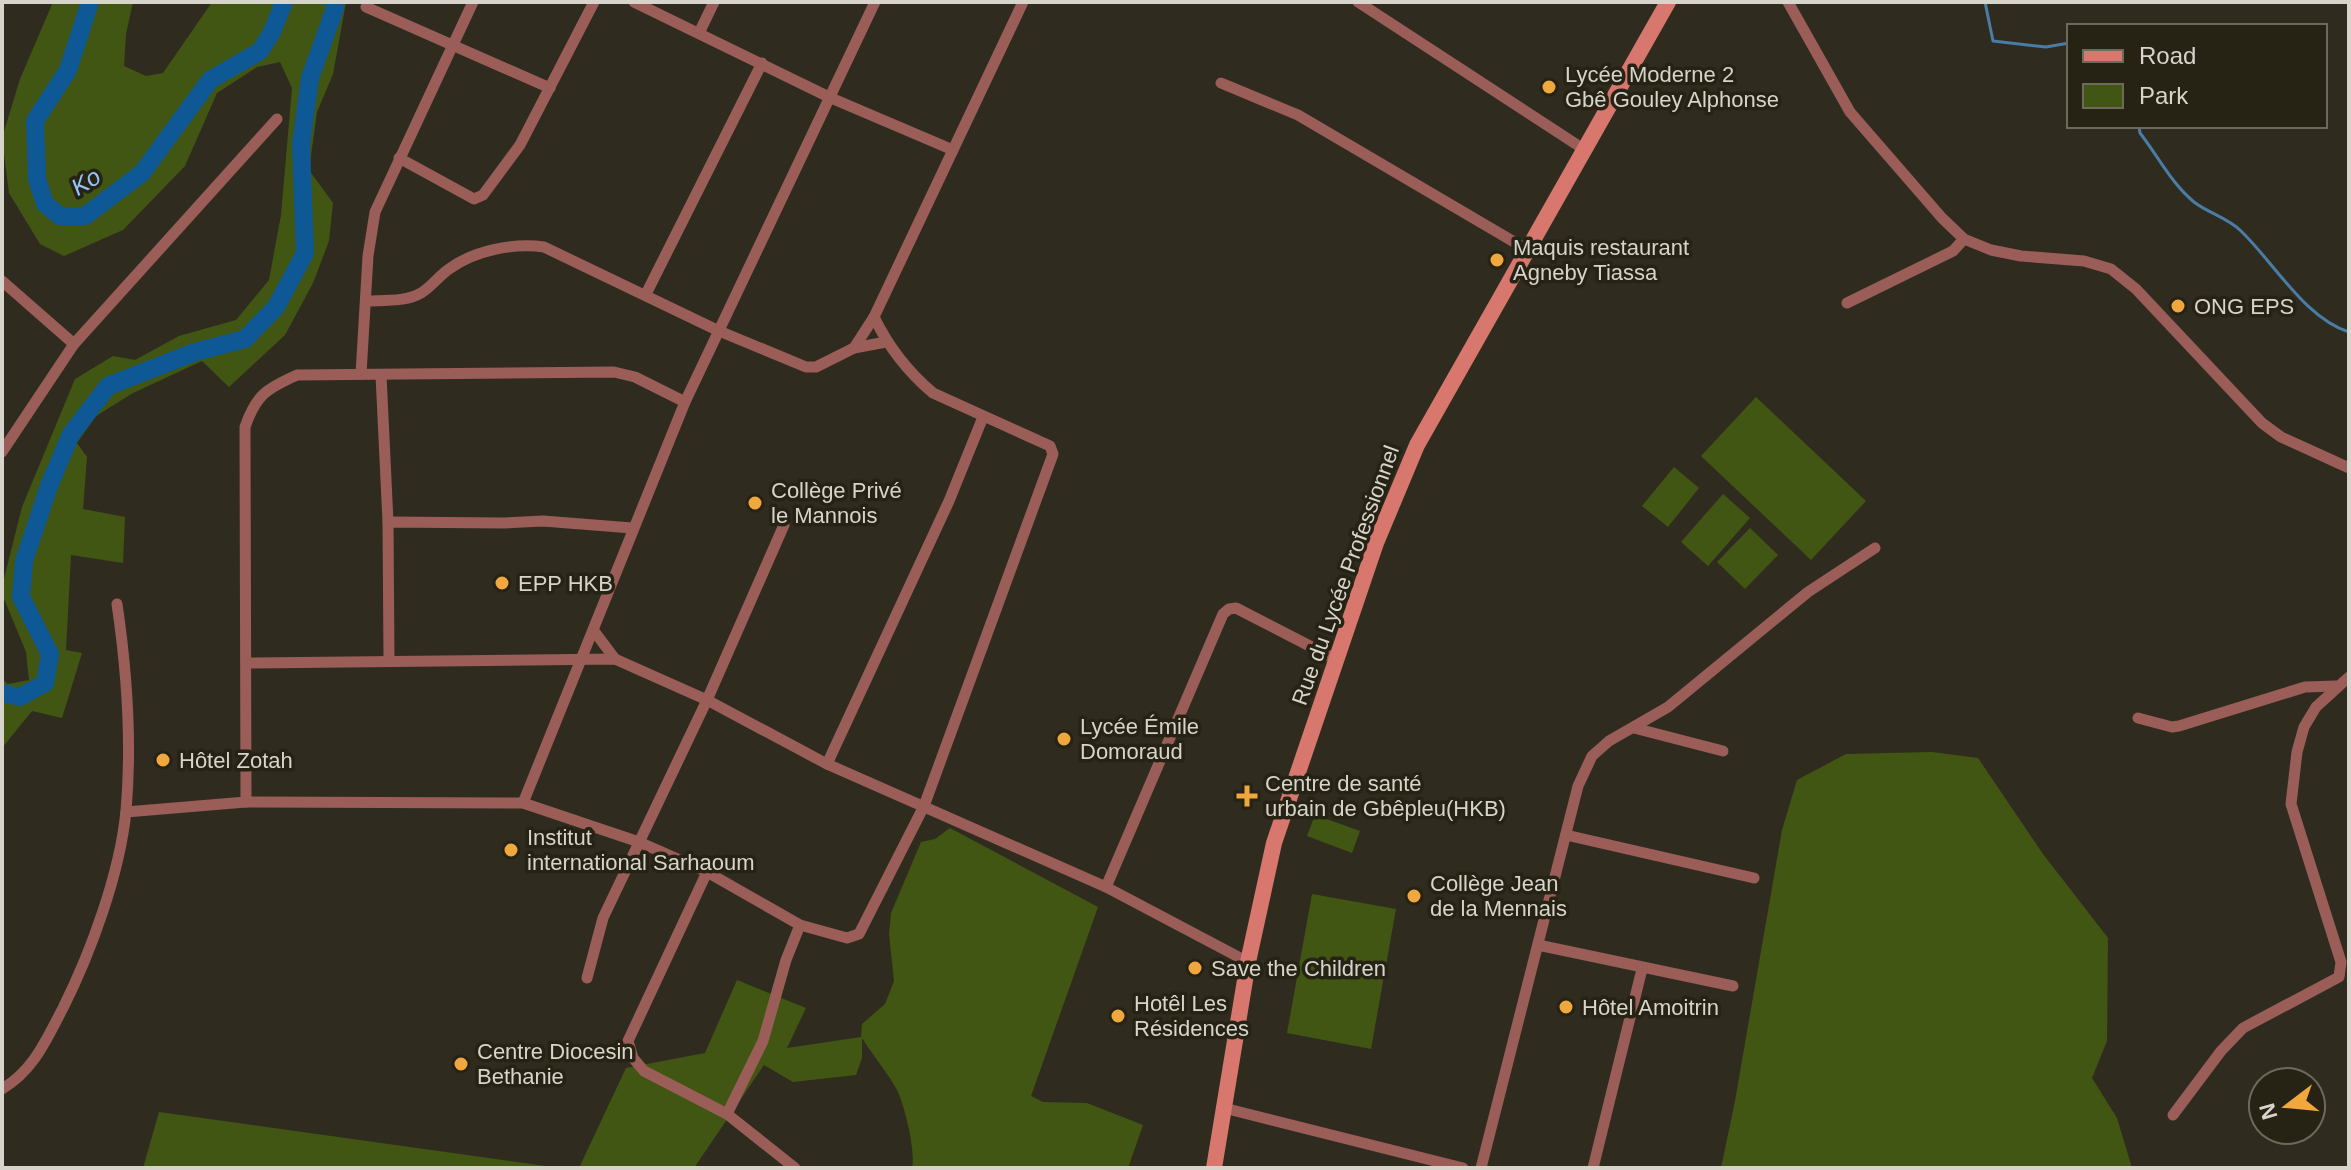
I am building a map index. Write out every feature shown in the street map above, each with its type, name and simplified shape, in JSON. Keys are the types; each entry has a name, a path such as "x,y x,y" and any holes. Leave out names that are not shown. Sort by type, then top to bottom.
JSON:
{"main road":[{"name":"Rue du Lycée Professionnel","path":"1214,1168 1248,962 1274,843 1376,543 1417,445 1668,2"}],"street":[{"path":"361,374 368,256 375,212 473,2"},
{"path":"399,158 478,199 520,145 594,2"},
{"path":"634,2 831,98 953,150"},
{"path":"699,33 714,2"},
{"path":"523,803 685,402 875,2"},
{"path":"854,348 874,317 1023,2"},
{"path":"1358,2 1585,150"},
{"path":"1788,2 1850,112 1964,239 1991,250 2021,256 2084,261 2111,269 2136,289 2262,423 2281,437 2349,468"},
{"path":"366,7 550,88"},
{"path":"646,294 762,63"},
{"path":"1221,83 1298,115 1526,249"},
{"path":"2,452 74,344 277,119"},
{"path":"1847,303 1953,251 1964,239"},
{"path":"366,301 420,294 451,267 475,255 504,247 529,245 544,247 719,331 806,367 816,367 854,348 886,342"},
{"path":"2,281 74,344"},
{"path":"126,812 246,802 523,803 639,842 707,872 800,925 847,938 859,934 924,806 1053,454 1050,446 933,393 886,342 874,317"},
{"path":"246,802 245,427 257,398 272,386 297,375 614,372 635,377 685,402"},
{"path":"381,375 388,522 389,660"},
{"path":"827,764 949,501 983,417"},
{"path":"2,427 13,438"},
{"path":"388,522 543,521 632,528"},
{"path":"587,978 603,918 707,700 784,525"},
{"path":"1481,1168 1578,786 1592,756 1609,741 1668,707 1808,592 1875,548"},
{"path":"2,1089 26,1073 39,1055 78,977 113,875 126,812 128,737 126,669 117,604"},
{"path":"1106,887 1223,614 1236,608 1335,659"},
{"path":"594,631 615,659"},
{"path":"246,663 615,659 707,700 827,764 1106,887 1248,962"},
{"path":"2173,1115 2221,1051 2243,1028 2339,977 2341,962 2291,804 2297,752 2304,727 2316,707 2349,677"},
{"path":"2138,718 2172,727 2305,687 2336,686"},
{"path":"1634,728 1723,751"},
{"path":"1566,835 1754,878"},
{"path":"707,872 628,1041 633,1058 644,1071 727,1114 795,1168"},
{"path":"727,1114 763,1041 786,960 800,925"},
{"path":"1538,945 1733,986"},
{"path":"1593,1168 1642,969"},
{"path":"1224,1108 1463,1168"}],"green space":[{"path":"53,2 133,2 126,34 124,66 146,76 163,73 212,2 346,2 333,74 317,112 309,170 333,203 329,241 313,283 285,335 229,387 202,361 133,393 96,416 77,443 87,457 83,509 125,517 123,563 71,555 66,650 82,653 62,718 32,711 2,748 2,679 8,684 29,680 26,652 2,594 2,587 22,507 75,379 113,356 135,360 179,336 236,320 269,280 281,215 292,88 280,62 257,67 217,93 185,166 123,230 64,256 40,244 9,193 2,138 20,79"},
{"path":"1756,397 1866,501 1811,560 1701,456"},
{"path":"1674,467 1699,488 1668,527 1642,506"},
{"path":"1723,494 1750,518 1708,566 1681,542"},
{"path":"1750,528 1778,555 1745,589 1717,562"},
{"path":"1932,752 1978,758 2043,854 2108,938 2107,1041 2092,1078 2117,1118 2132,1168 1721,1168 1782,830 1797,780 1846,754"},
{"path":"1315,815 1360,831 1352,853 1307,836"},
{"path":"950,828 1098,907 1031,1096 1043,1102 1087,1103 1143,1125 1128,1168 912,1168 911,1141 901,1099 862,1038 862,1058 856,1075 793,1082 764,1065 694,1168 579,1168 626,1068 705,1053 737,980 806,1008 787,1048 861,1037 862,1024 885,1004 894,981 889,934 891,913 921,842 935,839"},
{"path":"1312,894 1396,909 1371,1049 1287,1033"},
{"path":"159,1112 560,1168 143,1168"}],"waterway":[{"name":"Ko","path":"90,2 68,70 35,121 37,179 45,204 60,216 85,216 142,173 210,80 260,51 272,32 284,2"},
{"path":"2,693 20,697 45,683 50,654 21,597 24,561 49,486 71,434 108,386 195,352 245,339 276,307 305,253 301,144 310,78 335,8 333,2"},
{"path":"1985,2 1993,41 2046,47 2067,43"},
{"path":"2139,128 2186,195 2236,226 2304,303 2333,325 2349,332"}],"place":[{"name":"Lycée Moderne 2 Gbê Gouley Alphonse","path":"1549,87"},
{"name":"Maquis restaurant Agneby Tiassa","path":"1497,260"},
{"name":"ONG EPS","path":"2178,306"},
{"name":"Collège Privé le Mannois","path":"755,503"},
{"name":"EPP HKB","path":"502,583"},
{"name":"Lycée Émile Domoraud","path":"1064,739"},
{"name":"Hôtel Zotah","path":"163,760"},
{"name":"Centre de santé urbain de Gbêpleu(HKB)","path":"1247,796"},
{"name":"Institut international Sarhaoum","path":"511,850"},
{"name":"Collège Jean de la Mennais","path":"1414,896"},
{"name":"Save the Children","path":"1195,968"},
{"name":"Hôtel Amoitrin","path":"1566,1007"},
{"name":"Hotêl Les Résidences","path":"1118,1016"},
{"name":"Centre Diocesin Bethanie","path":"461,1064"}]}
